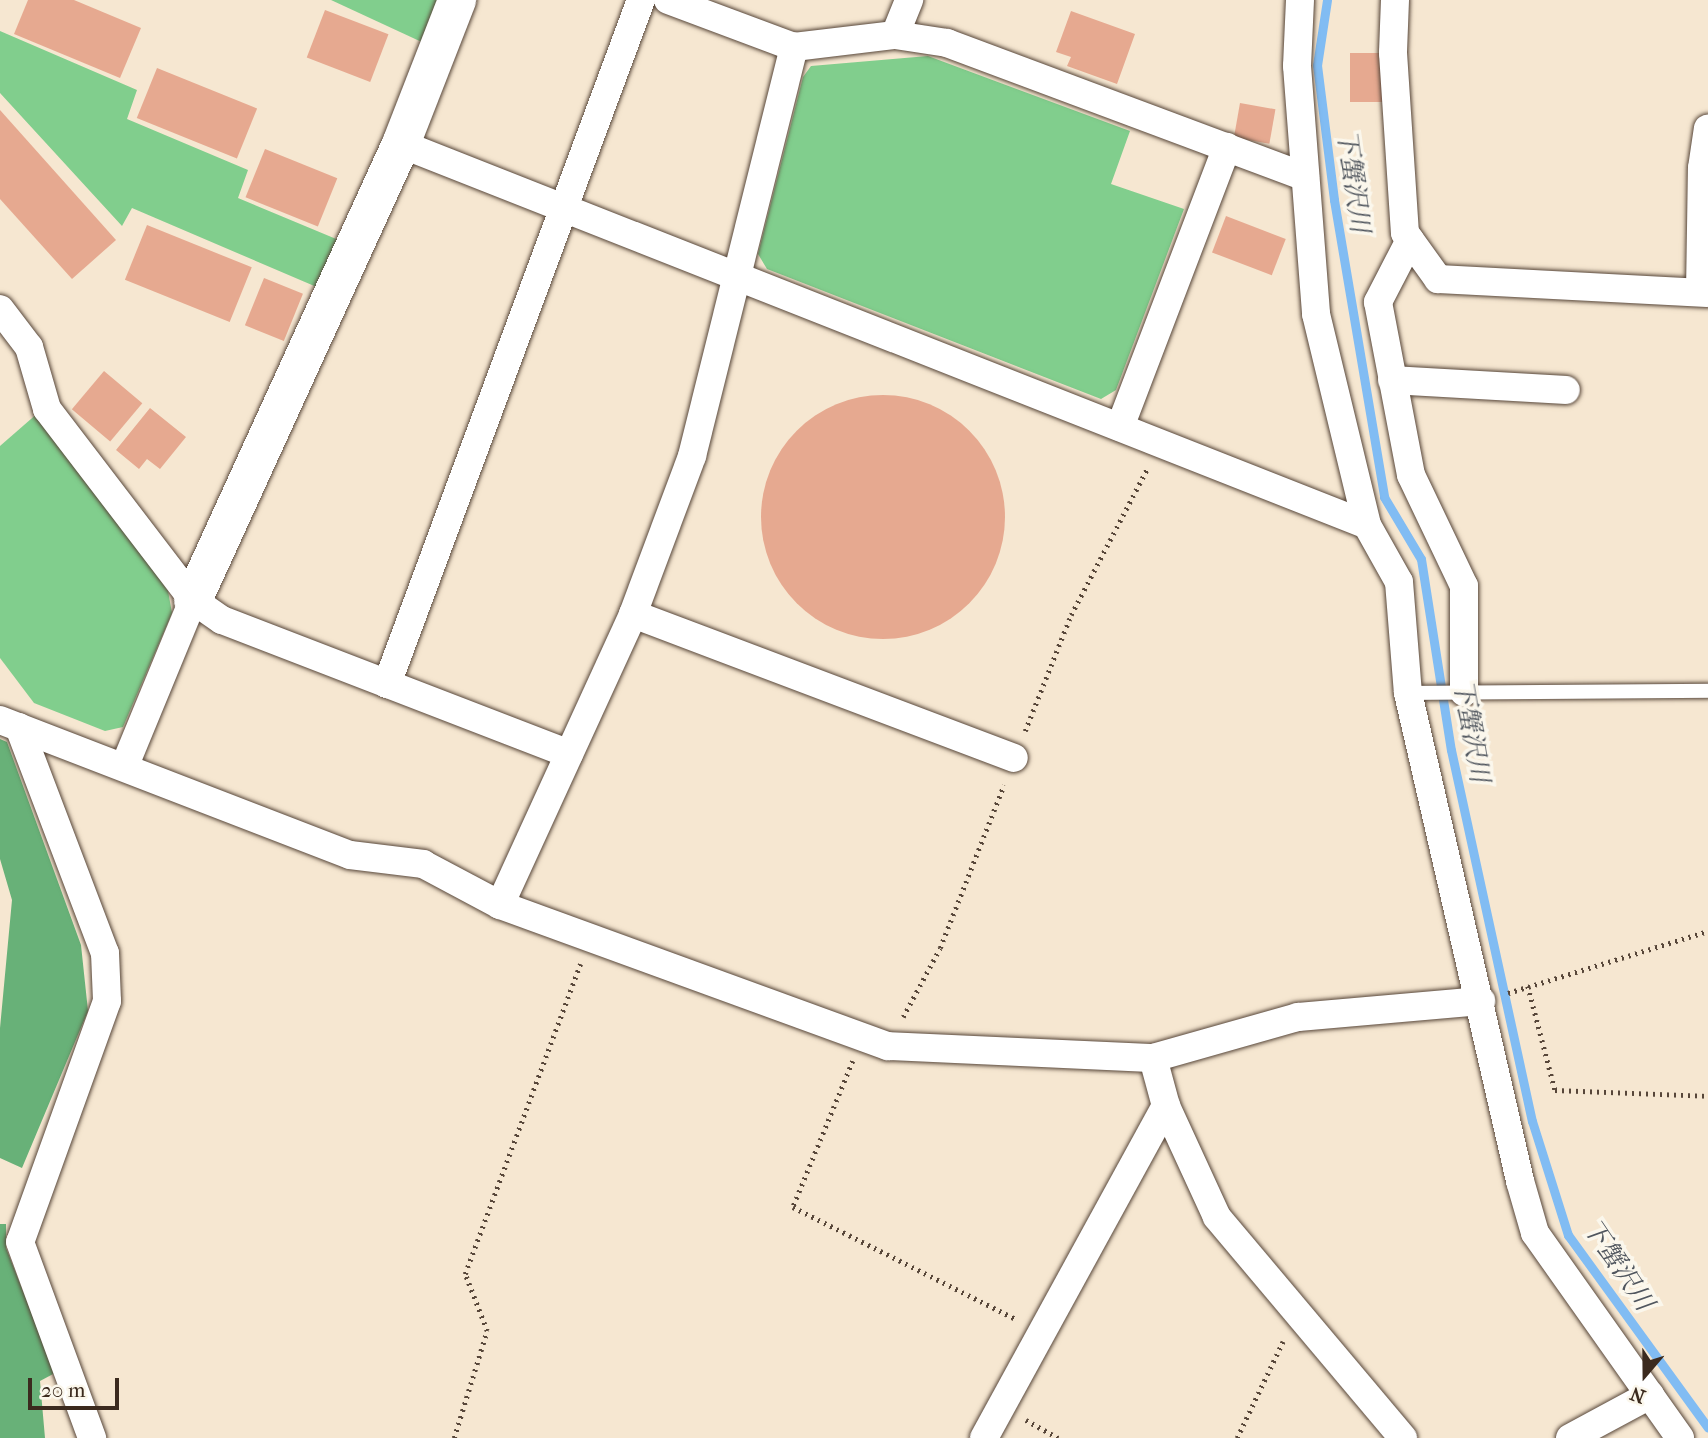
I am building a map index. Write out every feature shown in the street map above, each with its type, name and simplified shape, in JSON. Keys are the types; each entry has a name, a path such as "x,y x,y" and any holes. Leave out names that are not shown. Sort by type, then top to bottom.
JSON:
{"street":[{"path":"125,765 193,600 401,144 457,0"},
{"path":"387,684 641,0"},
{"path":"668,0 794,47 895,35 947,43 1305,177"},
{"path":"895,35 909,0"},
{"path":"1300,0 1297,66 1316,314 1367,525 1399,582 1408,693 1535,1233 1680,1438"},
{"path":"1395,0 1393,54 1405,233 1438,279 1704,293 1702,168 1708,128"},
{"path":"500,905 633,614 692,456 794,47"},
{"path":"401,144 1367,525"},
{"path":"1119,427 1227,147"},
{"path":"1410,240 1378,302 1411,475 1464,586 1464,692"},
{"path":"0,309 29,347 47,409 193,600 222,620 569,754"},
{"path":"1392,380 1566,390"},
{"path":"633,614 1014,758"},
{"path":"10,724 125,765 350,855 423,864 500,905 888,1046 1153,1058 1297,1017 1481,1001"},
{"path":"10,724 106,953 107,1001 20,1242 92,1438"},
{"path":"1153,1058 1166,1106 1217,1217 1403,1438"},
{"path":"984,1438 1166,1106"},
{"path":"1570,1438 1650,1395"}],"lane":[{"path":"1408,693 1708,691"}],"path":[{"path":"1481,1001 1708,931"},
{"path":"454,1438 487,1331 465,1274 590,937"},
{"path":"1528,986 1555,1090 1708,1096"},
{"path":"863,1037 793,1207 1042,1332"},
{"path":"1237,1438 1297,1312"},
{"path":"1001,1406 1058,1438"}],"green space":[{"path":"331,0 442,0 426,44"},
{"path":"0,31 137,90 127,119 248,170 238,198 341,241 319,288 132,208 122,226 0,93"},
{"path":"928,56 1130,131 1111,184 1184,209 1116,390 1101,399 767,269 758,254 803,77 811,66"},
{"path":"39,412 168,591 172,613 123,727 105,731 34,703 0,658 0,446"},
{"path":"0,739 7,742 81,945 88,1011 22,1168 0,1158 0,1028 12,900 0,859"},
{"path":"0,1224 6,1224 6,1248 55,1373 40,1381 45,1438 0,1438"}],"building":[{"path":"28,0 74,0 141,28 120,78 14,34"},
{"path":"325,10 388,34 370,82 307,58"},
{"path":"1071,11 1135,34 1117,84 1067,66 1071,57 1056,52"},
{"path":"1350,53 1385,53 1385,102 1350,102"},
{"path":"157,68 257,108 237,159 137,118"},
{"path":"1240,103 1275,109 1269,144 1234,137"},
{"path":"0,110 116,240 72,279 0,199"},
{"path":"265,149 337,178 318,226 246,197"},
{"path":"1226,216 1286,239 1272,275 1212,252"},
{"path":"147,225 252,267 230,322 125,280"},
{"path":"264,278 303,294 284,341 245,325"},
{"path":"104,371 142,403 110,441 72,409"},
{"path":"883,395 930,405 951,416 969,431 984,449 995,470 1005,517 995,564 984,585 969,603 951,618 930,629 883,639 836,629 815,618 797,603 782,585 771,564 761,517 771,470 782,449 797,431 815,416 836,405"},
{"path":"150,408 186,437 160,469 147,459 139,469 116,450"}],"waterway":[{"name":"下蟹沢川","path":"1327,0 1317,65 1334,200 1384,497 1421,559 1451,750 1532,1121 1568,1235 1708,1428"}]}
